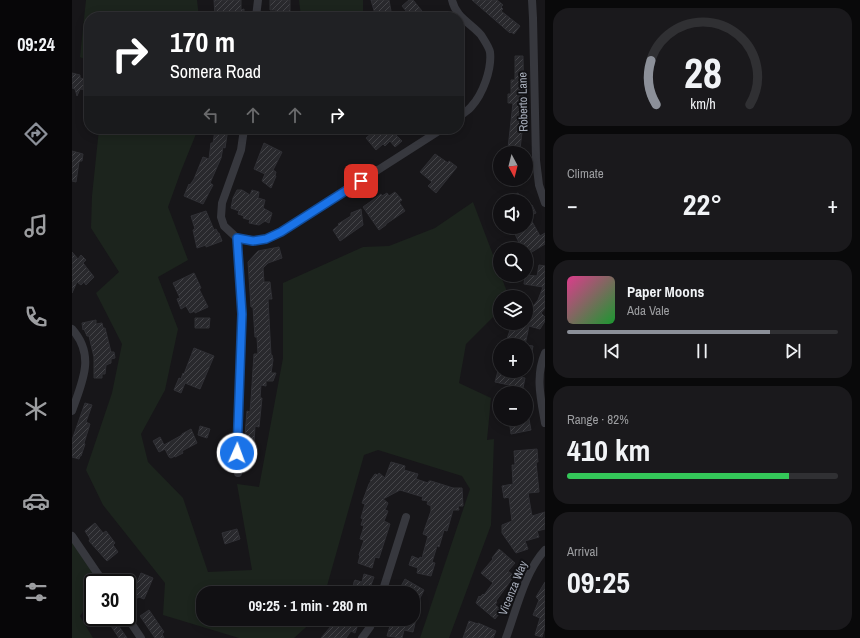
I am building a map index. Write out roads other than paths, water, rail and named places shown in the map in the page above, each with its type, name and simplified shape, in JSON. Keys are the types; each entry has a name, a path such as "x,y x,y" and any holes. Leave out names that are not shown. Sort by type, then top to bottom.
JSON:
{"street":[{"path":"257,12 258,0"},
{"path":"452,0 453,7 457,12"},
{"name":"Roberto Lane","path":"532,0 536,160 539,184 545,203"},
{"path":"464,21 480,35 490,50 490,65 482,90 471,107 464,112"},
{"path":"243,134 241,150 222,204 221,217 224,226 237,238 253,241 266,239 281,232 434,134"},
{"path":"237,238 242,314 237,453 238,473"},
{"path":"72,329 82,344 86,365 84,376 72,412"},
{"path":"545,353 540,369 539,385 545,424"},
{"path":"384,586 406,517"},
{"path":"72,536 98,574"},
{"name":"Vicenza Way","path":"506,638 529,574 540,555 545,550"},
{"path":"133,626 141,638"},
{"path":"362,638 370,626"}]}
